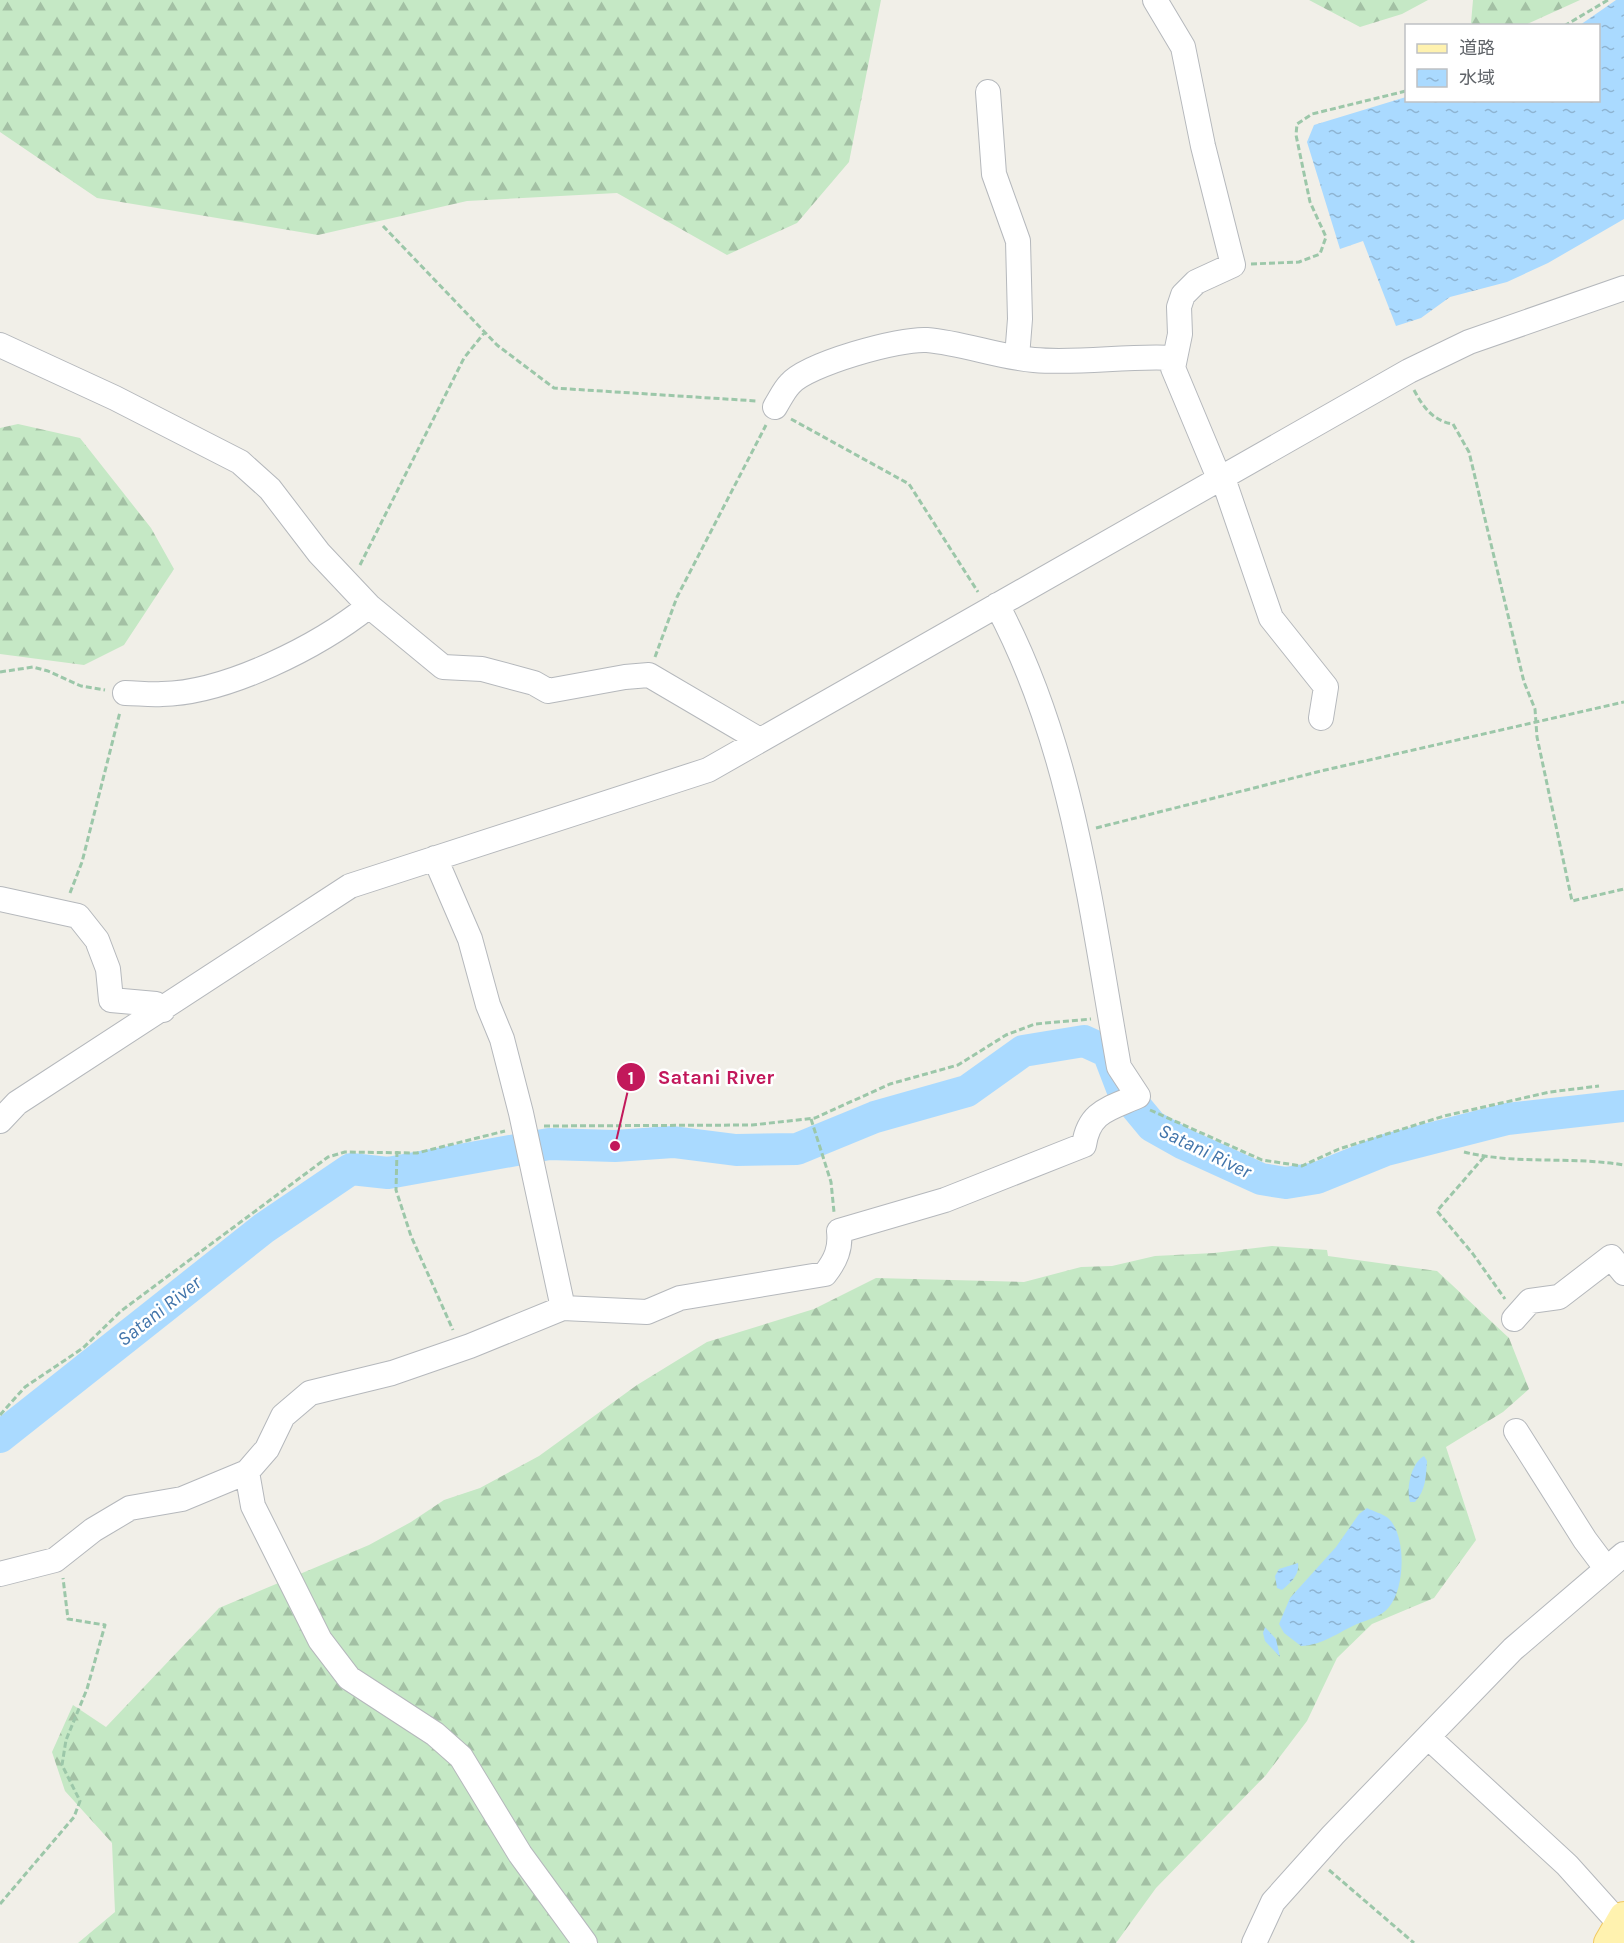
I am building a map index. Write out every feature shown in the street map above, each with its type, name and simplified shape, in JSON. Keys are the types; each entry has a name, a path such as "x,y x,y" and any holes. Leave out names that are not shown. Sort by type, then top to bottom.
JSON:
{"street":[{"path":"1155,0 1182,47 1203,146 1233,265 1196,282 1183,295 1179,307 1180,334 1173,368 1219,478 1226,487 1271,618 1326,687 1321,718"},
{"path":"988,92 994,174 1018,241 1020,319 1017,357"},
{"path":"0,1121 17,1103 350,886 708,770 758,739 1404,373 1469,342 1624,288"},
{"path":"775,407 790,383 808,370 876,348 925,340 1017,357 1078,362 1152,356 1175,358"},
{"path":"0,345 115,398 240,462 270,489 319,553 351,584 369,606 443,667 482,669 534,684 548,691 649,675 758,739"},
{"path":"125,693 164,694 203,687 254,671 304,648 351,620 369,606"},
{"path":"0,1574 55,1560 93,1530 130,1508 182,1499 247,1472 267,1449 283,1416 310,1393 392,1373 470,1346 563,1308 647,1312 680,1298 825,1274 833,1264 841,1244 839,1231 945,1200 1084,1145 1087,1129 1096,1115 1138,1096 1119,1067 1077,834 1058,753 1016,642 993,607"},
{"path":"435,858 470,939 488,1005 501,1039 521,1113 563,1308"},
{"path":"0,899 78,916 97,940 108,969 111,1000 156,1004 163,1010"},
{"path":"1517,1316 1530,1301 1559,1297 1611,1257 1624,1273"},
{"path":"1254,1943 1273,1902 1313,1857 1513,1649 1615,1561 1585,1540 1516,1431"},
{"path":"247,1472 253,1506 320,1640 349,1678 435,1734 461,1757 520,1854 585,1943"},
{"path":"1428,1737 1567,1865 1618,1928"}],"path":[{"path":"1567,24 1608,0"},
{"path":"1233,265 1299,262 1320,254 1326,237 1310,202 1296,135 1298,124 1312,114 1405,91"},
{"path":"383,226 497,345 554,388 754,400 775,407 788,417 909,484 993,607"},
{"path":"351,584 464,358 485,332"},
{"path":"1404,373 1423,407 1442,422 1453,424 1469,452 1524,682 1535,709 1535,724 1572,901 1624,889"},
{"path":"649,675 677,597 775,407"},
{"path":"0,672 33,667 81,686 125,693 82,862 62,913"},
{"path":"1077,834 1321,771 1624,702"},
{"path":"1138,1096 1145,1108 1262,1160 1302,1166 1339,1149 1444,1116 1550,1092 1599,1086"},
{"path":"811,1119 831,1182 832,1207 839,1231"},
{"path":"398,1151 396,1190 411,1236 454,1332 470,1346"},
{"path":"1464,1152 1484,1157 1597,1161 1624,1166"},
{"path":"1484,1157 1437,1211 1473,1254 1498,1293 1517,1316"},
{"path":"0,1904 74,1818 80,1801 62,1765 66,1740 87,1689 105,1625 68,1619 66,1587 60,1565 55,1560"},
{"path":"1313,1857 1414,1943"}],"green space":[{"path":"0,0 881,0 849,162 797,223 727,255 617,193 467,201 318,235 97,198 0,132"},
{"path":"1309,0 1428,0 1402,14 1360,27"},
{"path":"1473,0 1580,0 1527,24 1471,23"},
{"path":"18,424 80,438 151,528 174,569 124,645 84,665 0,654 0,428"},
{"path":"1272,1246 1327,1250 1328,1256 1437,1271 1509,1338 1529,1389 1503,1412 1446,1447 1476,1540 1434,1598 1372,1624 1337,1658 1307,1721 1266,1775 1156,1888 1116,1943 78,1943 115,1912 112,1843 65,1791 52,1752 73,1705 106,1727 219,1608 369,1545 411,1522 444,1500 480,1488 539,1456 637,1385 707,1342 814,1309 876,1278 1024,1282 1081,1267 1112,1266 1155,1256 1214,1253"}],"water":[{"path":"1616,0 1624,0 1624,219 1548,263 1507,282 1450,297 1421,318 1396,326 1363,241 1340,249 1307,142 1314,125 1405,97 1405,102 1600,102 1600,24 1581,24"},
{"path":"1424,1456 1427,1461 1423,1488 1415,1502 1410,1502 1409,1490 1413,1470"},
{"path":"1367,1508 1388,1518 1398,1537 1402,1562 1394,1599 1389,1607 1379,1615 1323,1641 1301,1646 1284,1633 1279,1624 1290,1598 1336,1547 1359,1514"},
{"path":"1298,1563 1298,1571 1292,1581 1282,1590 1277,1588 1275,1576 1279,1569"},
{"path":"1265,1627 1276,1639 1280,1657 1265,1641 1263,1633"}],"waterway":[{"name":"Satani River","path":"0,1437 264,1228 351,1169 388,1173 549,1144 615,1146 673,1142 736,1150 797,1149 875,1117 967,1091 1023,1051 1084,1041 1108,1052 1123,1091 1152,1126 1184,1144 1261,1179 1286,1183 1317,1178 1386,1150 1507,1119 1624,1106"}],"place":[{"name":"Satani River","path":"615,1146"}]}
